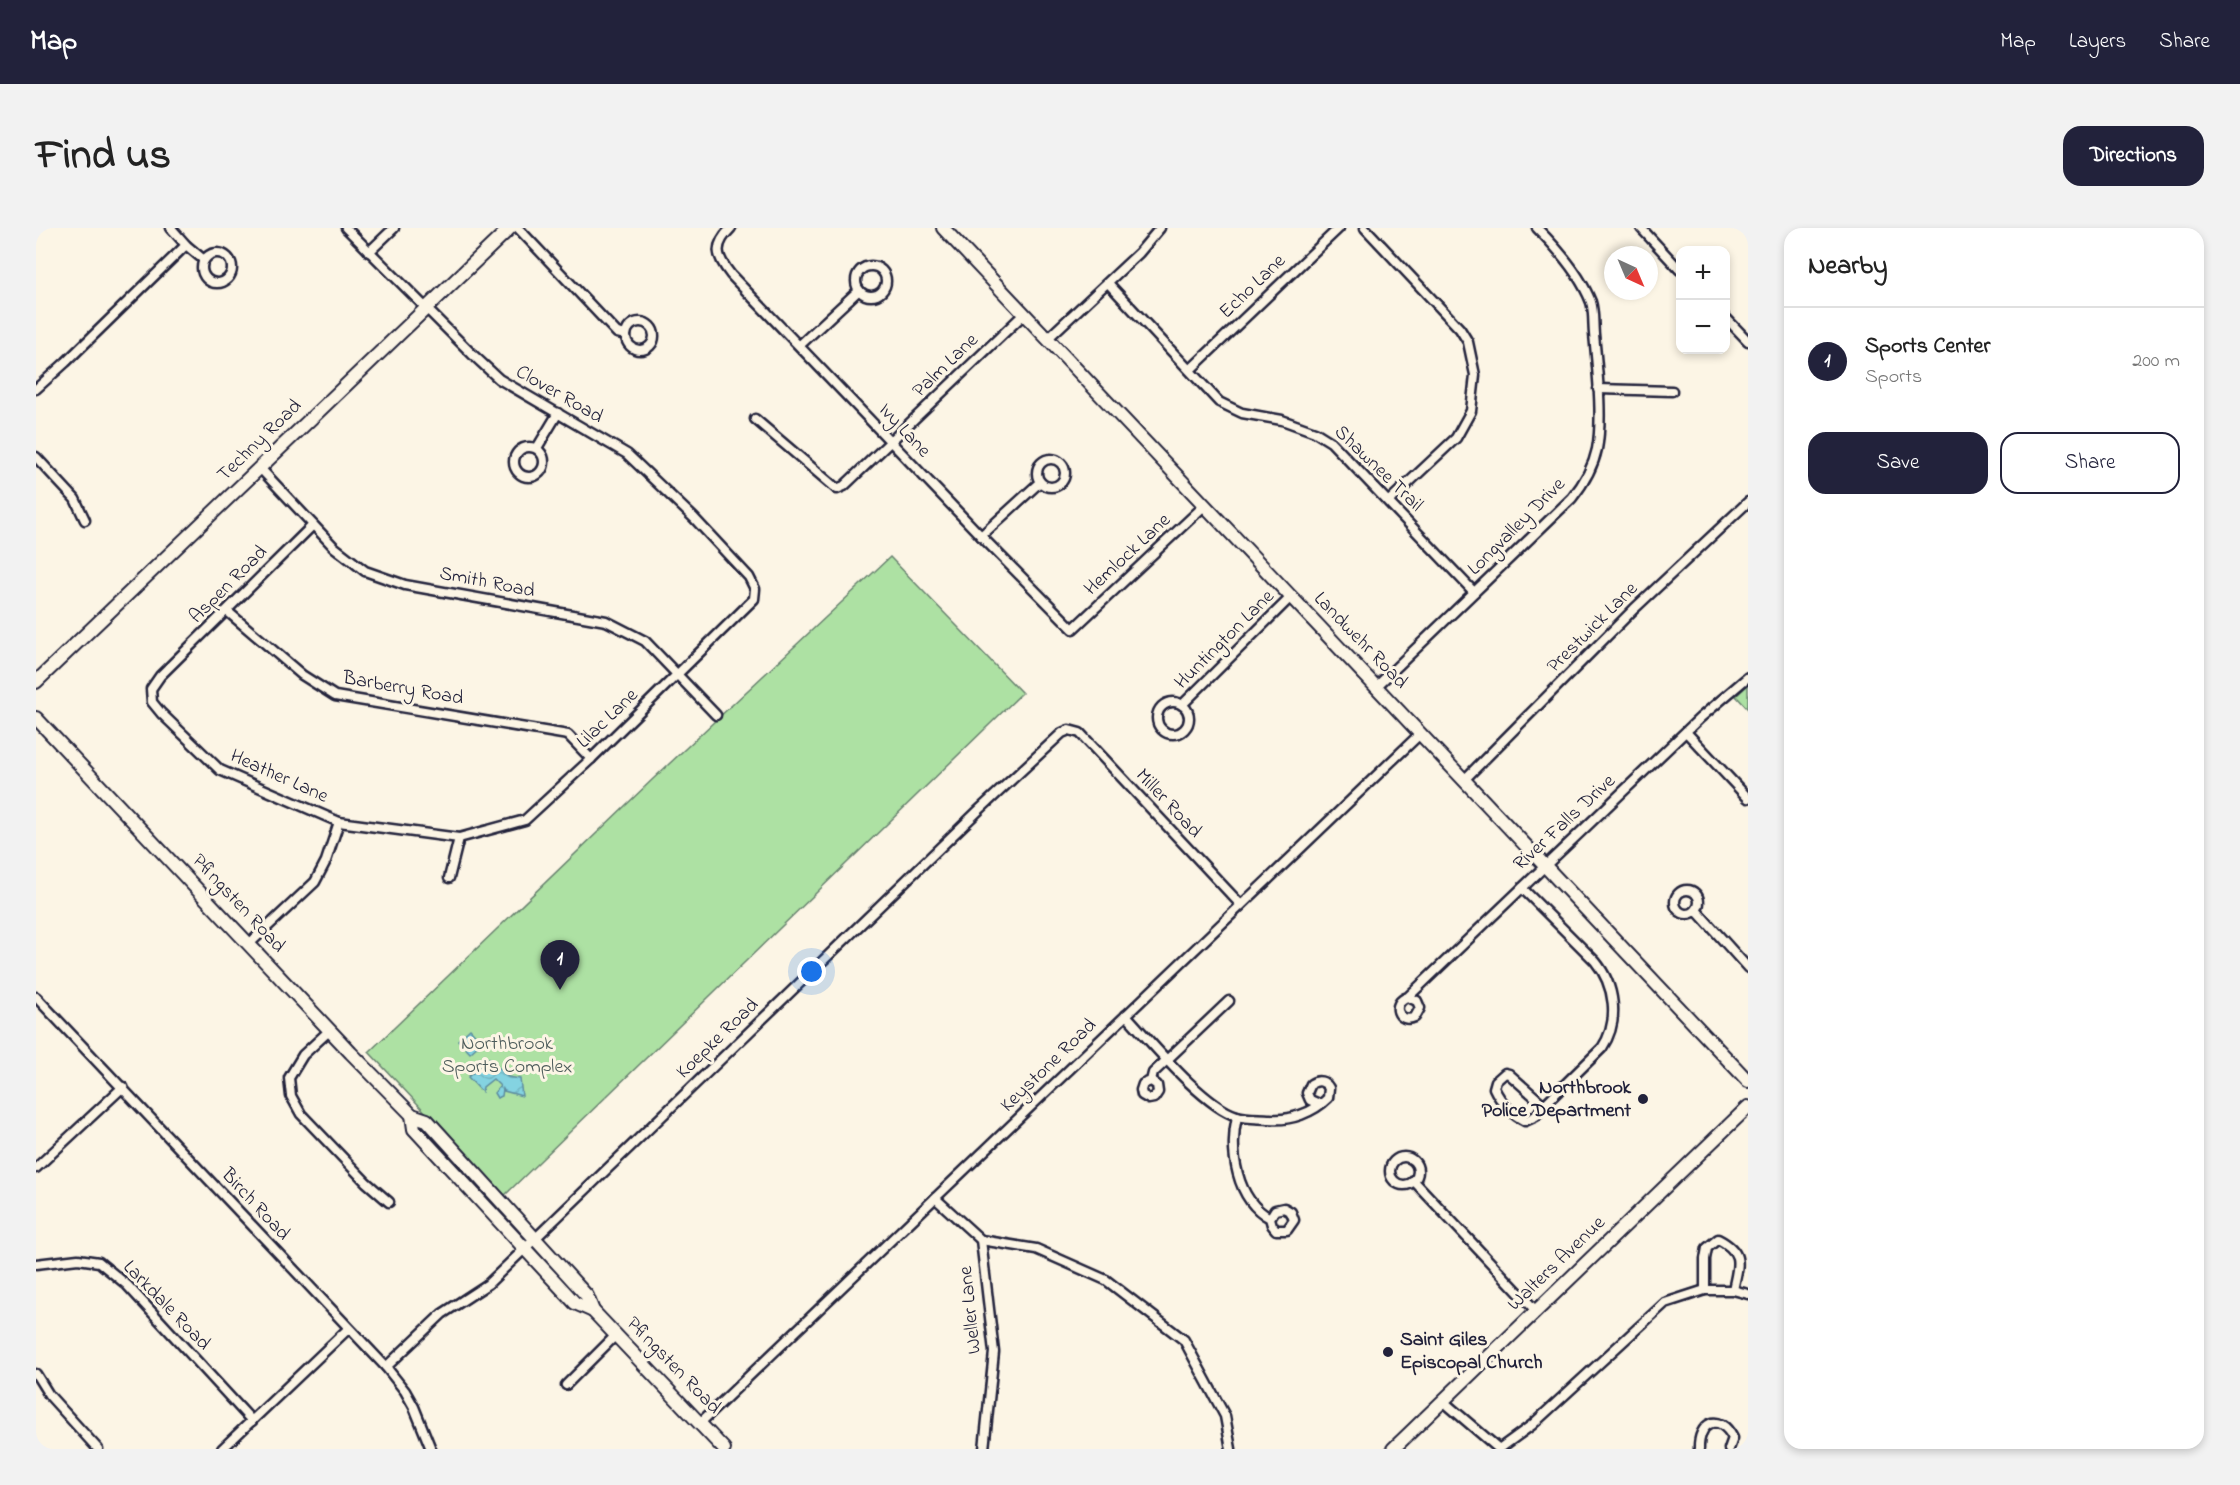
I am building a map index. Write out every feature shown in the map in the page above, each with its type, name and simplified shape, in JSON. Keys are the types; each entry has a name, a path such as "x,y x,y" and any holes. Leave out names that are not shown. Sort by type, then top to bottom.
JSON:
{"main road":[{"name":"Techny Road","path":"36,682 510,228"},
{"name":"Landwehr Road","path":"943,228 1748,1082"},
{"name":"Pfingsten Road","path":"36,718 412,1115 427,1120 587,1296 592,1311"},
{"name":"Walters Avenue","path":"1393,1449 1748,1107"},
{"name":"Pfingsten Road","path":"412,1115 414,1129 474,1196 575,1303 592,1311 724,1449"},
{"path":"474,1196 486,1185"}],"street":[{"path":"171,228 204,260"},
{"name":"Clover Road","path":"346,228 499,379 627,454 702,526 748,577 754,589"},
{"path":"369,252 394,228"},
{"path":"518,228 617,333 626,335"},
{"name":"Ivy Lane","path":"732,228 722,238 718,251 721,261 731,275 981,537 1073,629"},
{"path":"1047,339 1138,253 1160,228"},
{"name":"Echo Lane","path":"1190,370 1339,228"},
{"path":"1365,228 1460,329 1468,342 1475,375 1471,411 1456,438 1389,501"},
{"name":"Longvalley Drive","path":"1377,686 1572,498 1587,477 1594,459 1598,439 1598,389 1592,304 1581,282 1559,251 1537,228"},
{"path":"1641,228 1676,266"},
{"path":"36,388 66,362 186,245"},
{"name":"Shawnee Trail","path":"1108,282 1219,402 1242,413 1282,420 1331,442 1474,592"},
{"path":"800,345 859,290"},
{"name":"Palm Lane","path":"756,419 837,489 844,486 1024,314"},
{"path":"1730,323 1748,341"},
{"path":"1598,389 1672,391"},
{"path":"537,448 558,413"},
{"path":"38,462 75,499 85,520"},
{"name":"Smith Road","path":"260,468 313,525 365,571 405,585 606,621 645,641 716,715"},
{"path":"981,537 1040,482"},
{"name":"Prestwick Lane","path":"1464,780 1634,609 1748,502"},
{"name":"Hemlock Lane","path":"1073,629 1205,506"},
{"name":"Aspen Road","path":"169,668 313,525"},
{"name":"Lilac Lane","path":"459,838 525,820 745,610 754,599 754,589"},
{"name":"Huntington Lane","path":"1182,705 1292,597"},
{"name":"Barberry Road","path":"227,611 302,675 335,696 568,735 591,759"},
{"name":"Heather Lane","path":"169,668 154,683 152,702 220,770 339,822 459,838"},
{"name":"River Falls Drive","path":"1408,997 1686,732 1748,676"},
{"name":"Miller Road","path":"1069,730 1080,733 1241,905"},
{"name":"Koepke Road","path":"386,1367 442,1314 488,1284 978,811 1058,736 1069,730"},
{"path":"1686,732 1748,798"},
{"name":"Keystone Road","path":"700,1423 1421,733"},
{"path":"249,944 315,882 326,861 339,822"},
{"path":"449,878 459,838"},
{"path":"1521,888 1595,961 1604,972 1613,995 1613,1022 1602,1048 1544,1105 1536,1116 1525,1121 1517,1117 1497,1094 1494,1088 1496,1081 1505,1073 1509,1074 1544,1105"},
{"path":"1695,910 1748,968"},
{"name":"Birch Road","path":"36,997 386,1367 405,1391 414,1407 429,1448"},
{"path":"1150,1082 1153,1073 1229,1001"},
{"path":"1125,1015 1193,1087 1237,1116 1295,1118 1319,1104"},
{"path":"330,1030 303,1055 289,1078 291,1096 301,1114 366,1182 389,1202"},
{"path":"36,1168 123,1088"},
{"path":"1237,1116 1234,1129 1234,1154 1239,1178 1249,1200 1260,1212 1270,1218"},
{"path":"1414,1181 1536,1311"},
{"path":"935,1198 981,1240 1036,1249 1106,1280 1184,1340 1225,1416 1231,1449"},
{"path":"1705,1290 1704,1259 1707,1248 1718,1239 1732,1246 1738,1262 1733,1290"},
{"name":"Weller Lane","path":"981,1240 994,1352 984,1449"},
{"name":"Larkdale Road","path":"36,1264 78,1258 99,1262 127,1285 252,1421"},
{"path":"1443,1401 1499,1449 1532,1425 1665,1303 1705,1290 1733,1290 1748,1294"},
{"path":"222,1449 348,1329"},
{"path":"566,1384 616,1335"},
{"path":"36,1374 49,1395 98,1449"},
{"path":"1699,1449 1703,1430 1710,1424 1719,1422 1727,1426 1733,1438 1729,1449"}],"green space":[{"name":"Northbrook Sports Complex","path":"890,557 1022,693 504,1196 369,1052 653,779"},
{"path":"1748,685 1748,709 1736,696"}],"water":[{"path":"470,1029 482,1042 470,1053 458,1040"},
{"path":"489,1058 508,1077 520,1079 522,1096 503,1089 502,1096 497,1098 494,1093 500,1086 493,1079 483,1087 482,1092 468,1077"}],"place":[{"name":"Sports Center","path":"560,990"},
{"name":"Northbrook Police Department","path":"1643,1099"},
{"name":"Saint Giles Episcopal Church","path":"1388,1352"}]}
